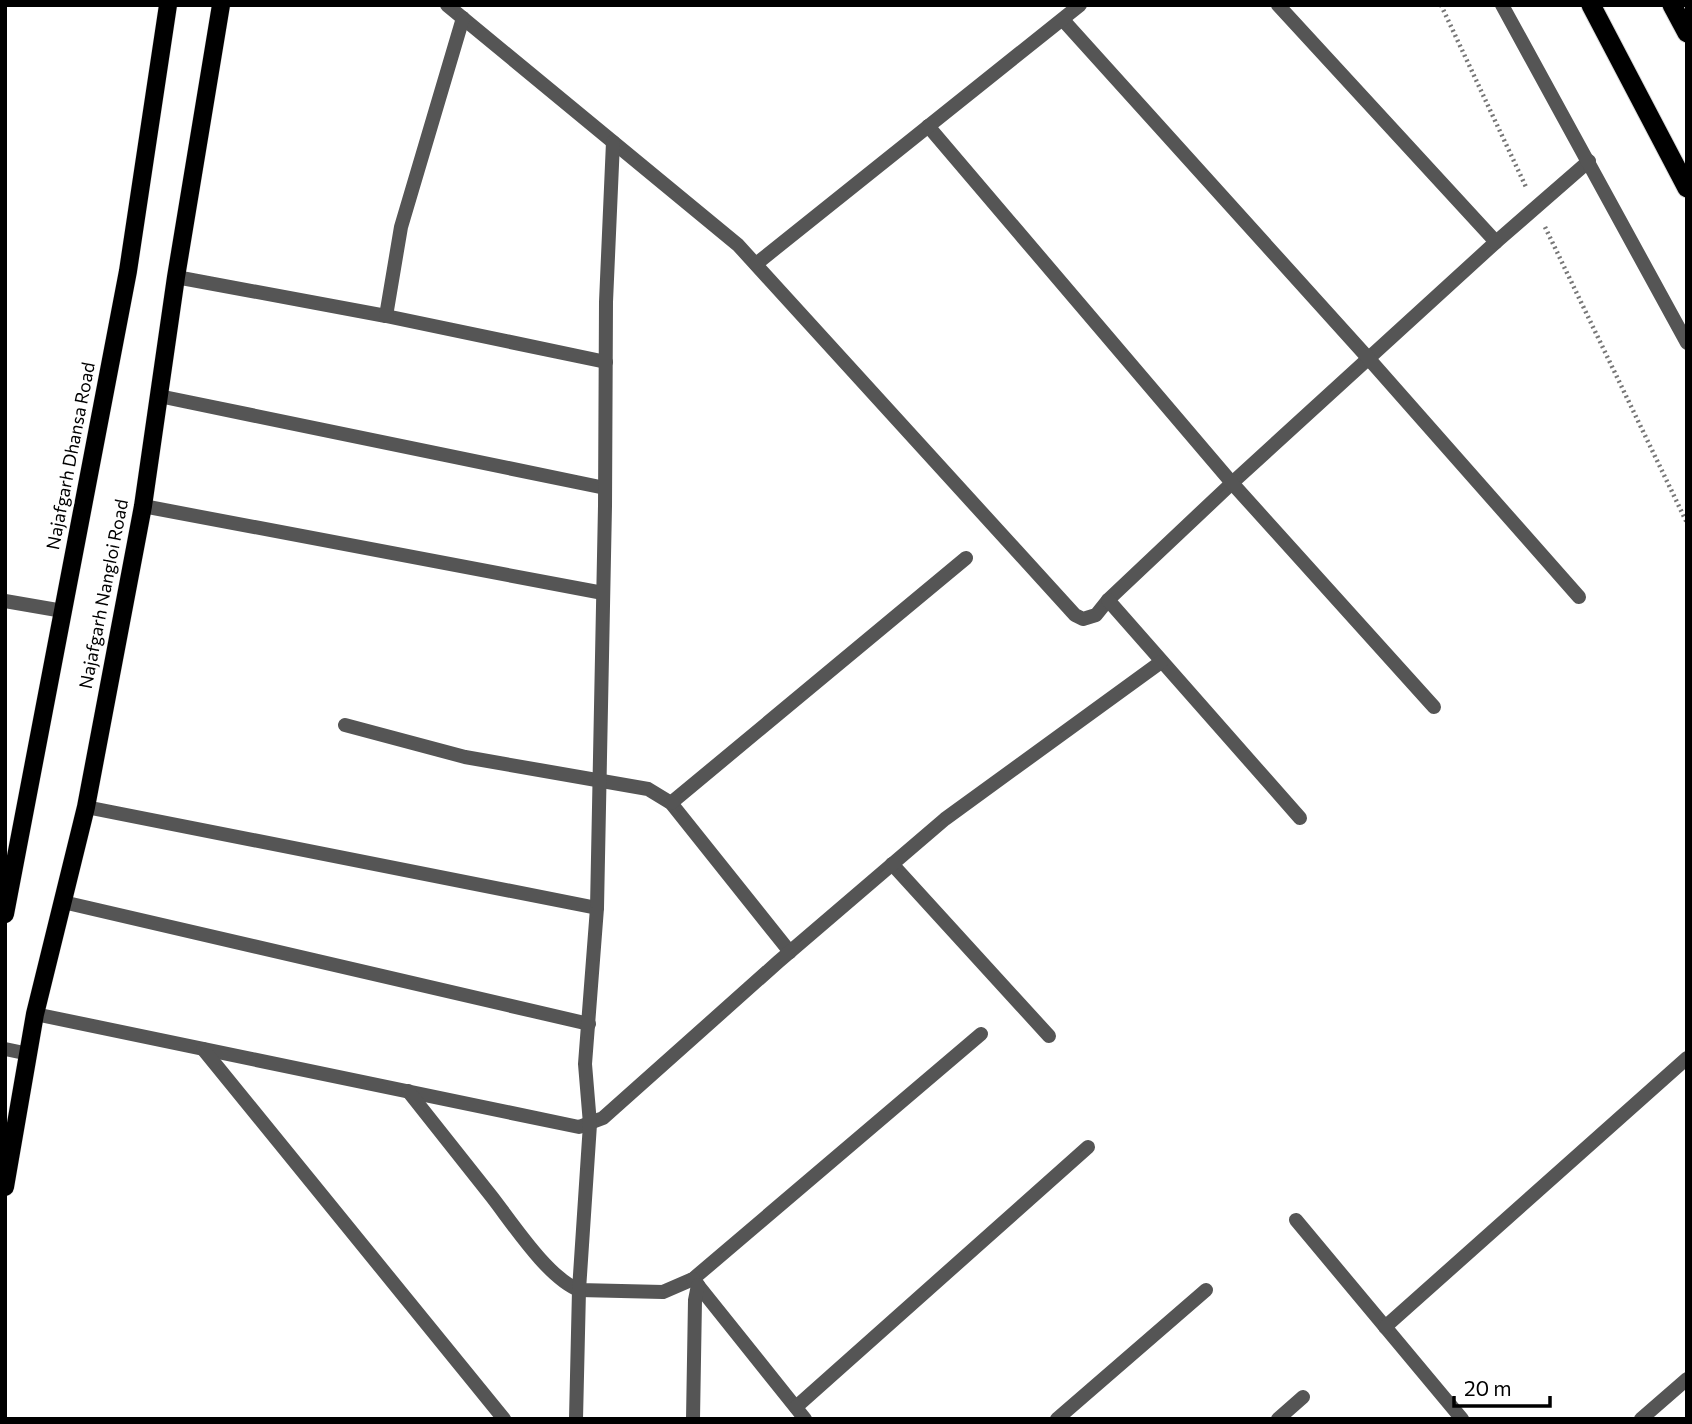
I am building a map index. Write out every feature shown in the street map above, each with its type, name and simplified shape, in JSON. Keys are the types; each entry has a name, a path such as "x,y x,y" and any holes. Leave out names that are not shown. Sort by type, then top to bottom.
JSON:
{"highway":[{"path":"1591,5 1687,188"},
{"path":"1672,5 1687,33"}],"main road":[{"name":"Najafgarh Dhansa Road","path":"5,914 128,271 168,5"},
{"name":"Najafgarh Nangloi Road","path":"5,1187 36,1014 86,807 143,506 176,277 221,5"}],"street":[{"path":"447,5 738,245 1076,615 1083,619 1096,615 1108,600 1232,483 1535,206 1589,161"},
{"path":"756,264 1080,5"},
{"path":"1278,5 1496,242"},
{"path":"1502,5 1687,343"},
{"path":"386,316 401,227 463,18"},
{"path":"1063,20 1369,359 1579,597"},
{"path":"929,126 1232,483 1434,706"},
{"path":"576,1419 579,1290 590,1124 586,1064 597,908 606,362 613,142"},
{"path":"176,277 386,316 606,362"},
{"path":"159,396 605,488"},
{"path":"143,506 603,593"},
{"path":"671,803 966,558"},
{"path":"1108,600 1300,818"},
{"path":"5,601 62,611"},
{"path":"36,1014 579,1127 590,1124 603,1118 945,819 1161,662"},
{"path":"345,725 465,757 648,789 671,803 790,952"},
{"path":"86,807 597,908"},
{"path":"892,864 1049,1036"},
{"path":"63,902 589,1024"},
{"path":"408,1091 533,1249 568,1286 579,1290 663,1292 696,1282 981,1034"},
{"path":"5,1049 29,1054"},
{"path":"203,1049 505,1419"},
{"path":"1385,1327 1687,1058"},
{"path":"696,1282 800,1413 1088,1147"},
{"path":"1296,1220 1462,1419"},
{"path":"693,1419 696,1282"},
{"path":"1057,1419 1206,1290"},
{"path":"1641,1419 1687,1379"},
{"path":"1278,1419 1303,1397"}],"path":[{"path":"1441,5 1687,523"}]}
